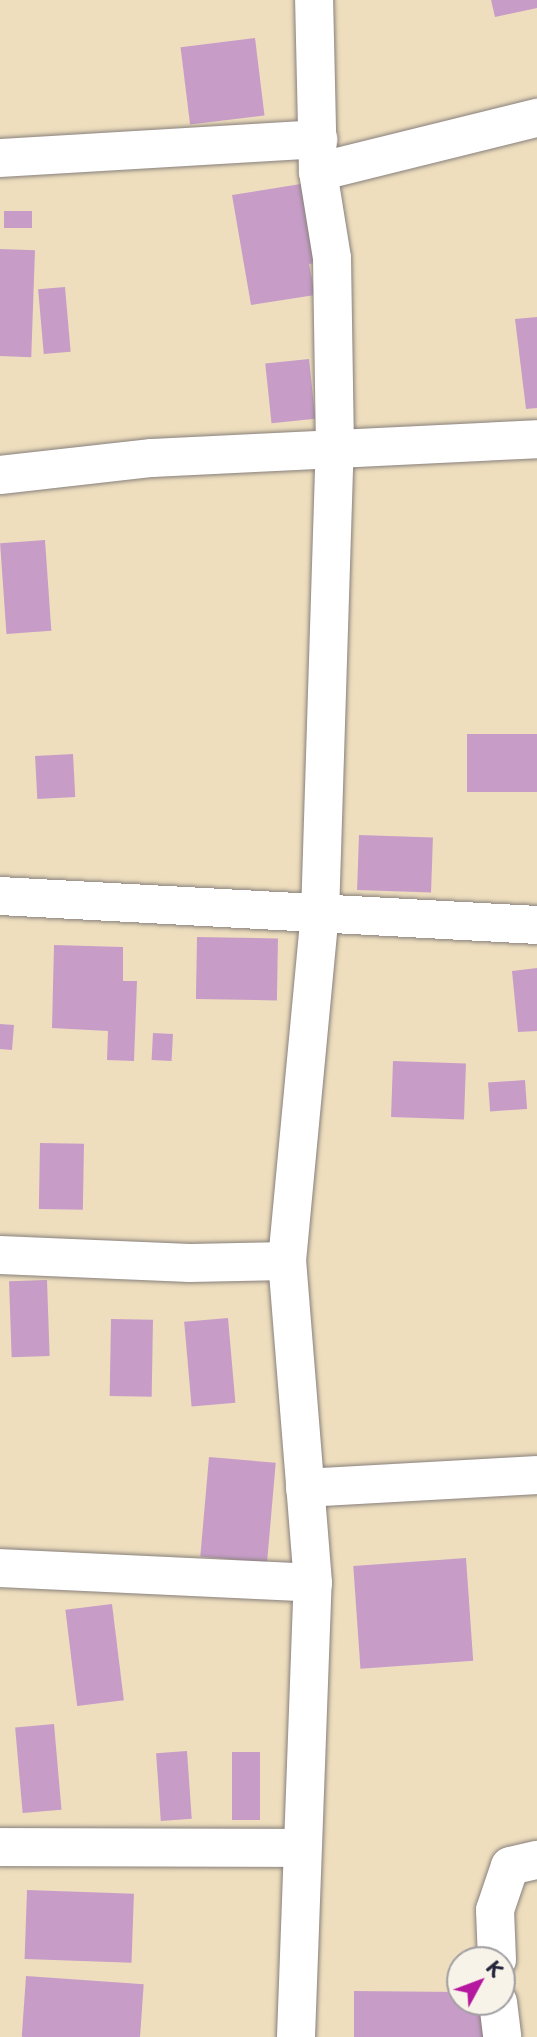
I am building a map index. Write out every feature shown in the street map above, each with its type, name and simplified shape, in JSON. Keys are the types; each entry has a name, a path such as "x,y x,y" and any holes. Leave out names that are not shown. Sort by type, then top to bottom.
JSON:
{"street":[{"path":"296,2037 301,1848 307,1813 313,1583 286,1261 320,915 335,449 332,258 318,156 314,0"},
{"path":"0,158 318,156 537,118"},
{"path":"0,475 152,458 537,439"},
{"path":"0,896 537,925"},
{"path":"0,1255 190,1263 286,1261"},
{"path":"305,1488 537,1475"},
{"path":"0,1568 313,1583"},
{"path":"0,1847 301,1848"},
{"path":"496,1946 495,1910 510,1866 537,1860"},
{"path":"500,2016 502,2037"}],"building":[{"path":"491,0 537,0 537,8 495,17"},
{"path":"255,38 265,115 190,125 181,47"},
{"path":"307,183 321,262 309,264 315,295 251,305 232,195"},
{"path":"4,211 32,211 32,228 4,228"},
{"path":"0,249 35,250 31,357 0,356"},
{"path":"65,287 71,352 44,354 38,289"},
{"path":"537,317 537,408 526,409 515,319"},
{"path":"309,359 315,419 272,423 265,364"},
{"path":"45,540 51,631 6,634 0,543"},
{"path":"467,734 537,734 537,792 467,792"},
{"path":"73,754 75,797 37,799 35,756"},
{"path":"359,835 433,838 431,893 357,890"},
{"path":"197,937 278,938 277,1000 196,999"},
{"path":"54,945 123,947 123,981 137,981 134,1061 107,1060 108,1031 52,1028"},
{"path":"537,968 537,1031 518,1032 512,971"},
{"path":"0,1024 14,1025 12,1050 0,1049"},
{"path":"153,1033 173,1034 172,1061 152,1060"},
{"path":"393,1061 466,1064 464,1120 391,1117"},
{"path":"525,1080 527,1109 490,1112 488,1083"},
{"path":"40,1143 84,1144 83,1210 39,1209"},
{"path":"47,1280 50,1356 12,1357 9,1281"},
{"path":"228,1318 235,1403 192,1407 184,1322"},
{"path":"111,1319 153,1320 152,1397 110,1396"},
{"path":"209,1457 276,1463 267,1562 200,1557"},
{"path":"466,1558 473,1661 360,1669 353,1566"},
{"path":"112,1604 124,1700 77,1706 65,1610"},
{"path":"54,1724 61,1810 23,1813 15,1727"},
{"path":"187,1751 192,1819 161,1821 156,1753"},
{"path":"232,1752 260,1752 260,1820 232,1820"},
{"path":"27,1890 134,1894 132,1963 25,1959"},
{"path":"26,1976 144,1984 140,2037 22,2037"},
{"path":"354,1991 446,1992 446,2016 481,2016 483,2037 354,2037"}]}
